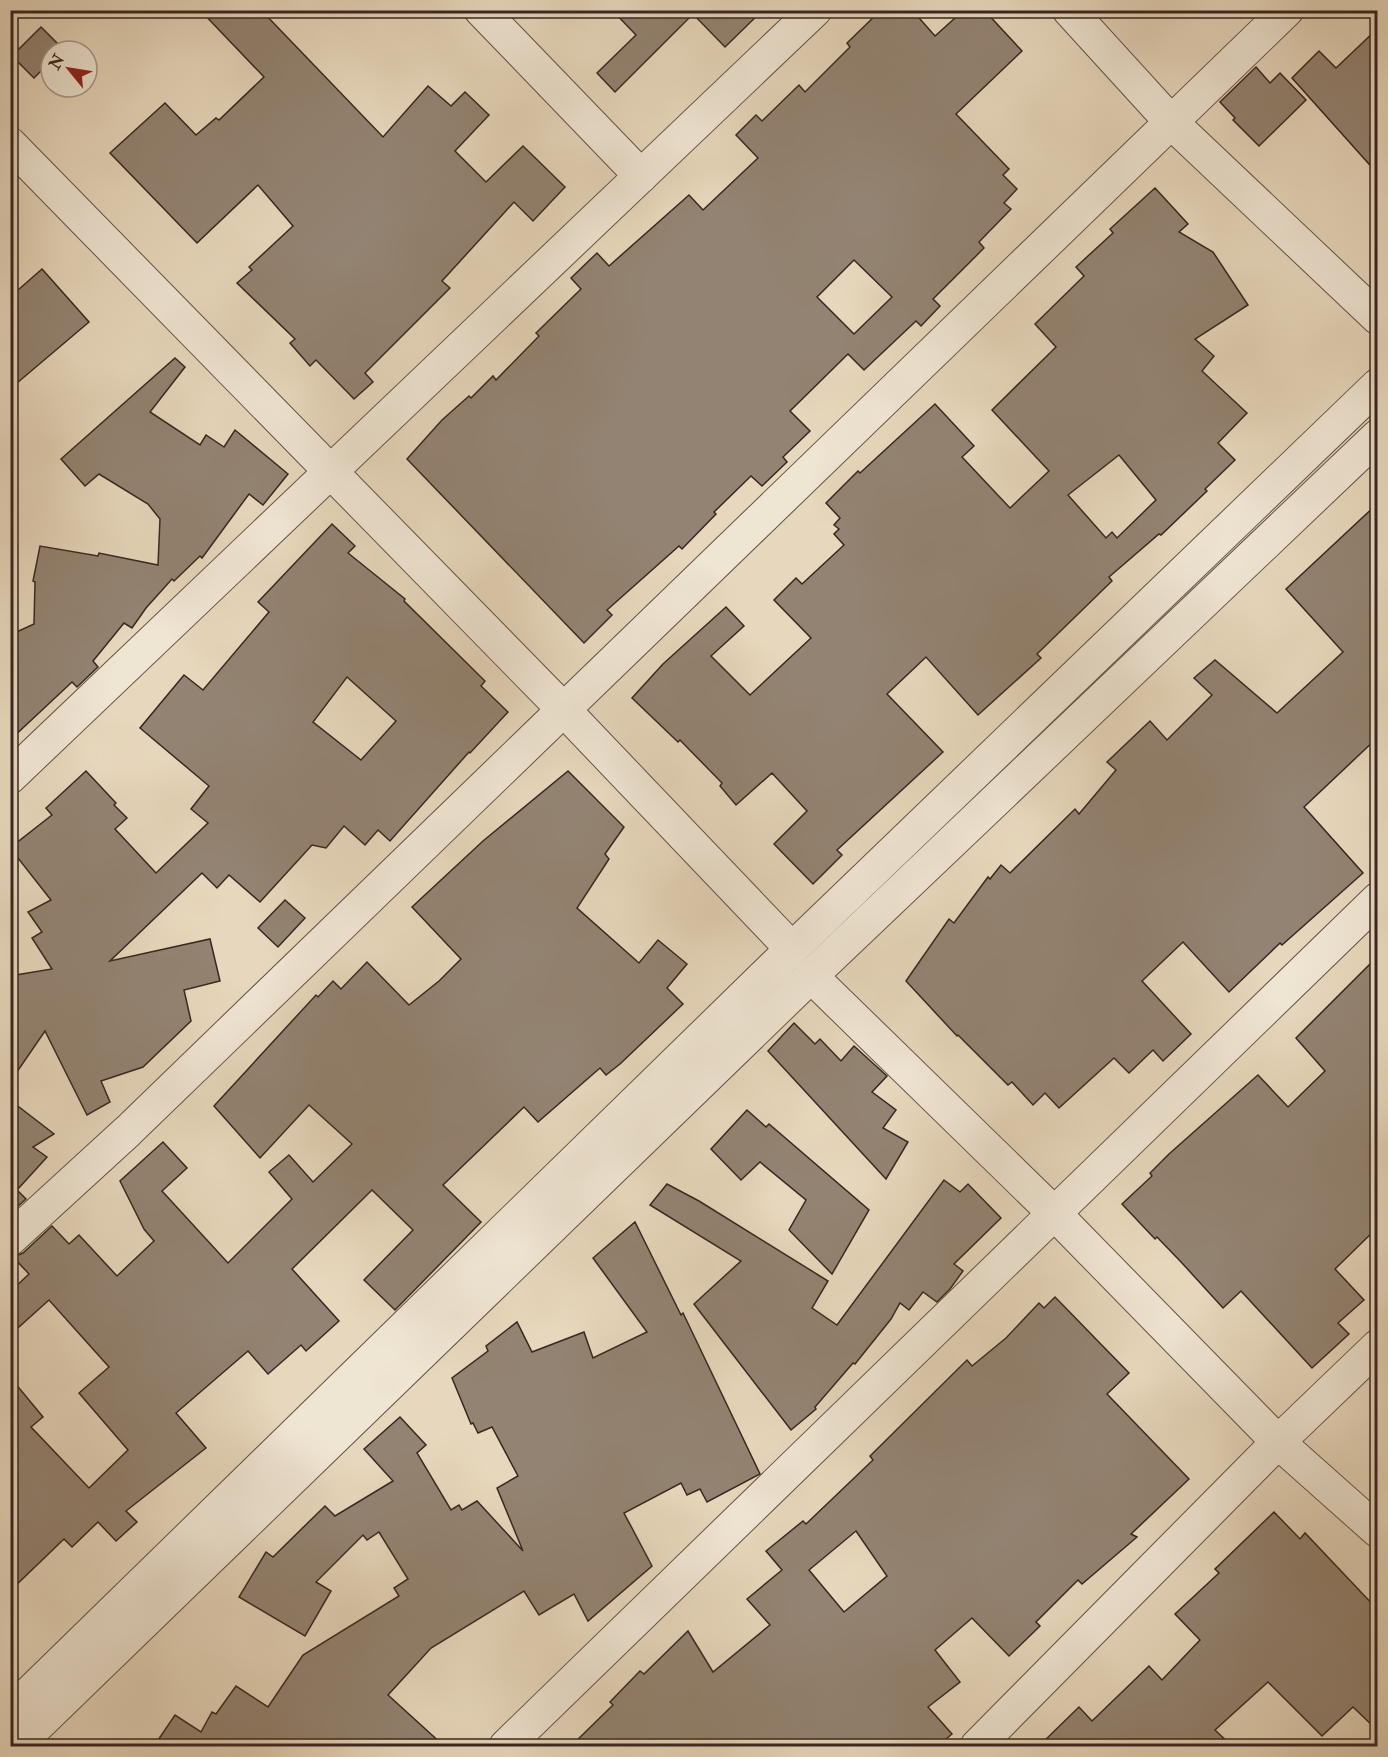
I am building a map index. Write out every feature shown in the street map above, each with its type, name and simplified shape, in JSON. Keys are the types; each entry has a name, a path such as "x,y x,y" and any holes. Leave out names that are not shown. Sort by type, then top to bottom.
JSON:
{"street":[{"path":"481,10 641,176"},
{"path":"10,777 815,10"},
{"path":"1069,10 1172,123 1377,318"},
{"path":"10,1239 128,1131 1287,10"},
{"path":"10,144 564,710 792,949"},
{"path":"10,1712 792,949 1377,385"},
{"path":"16,1746 812,976 1377,436"},
{"path":"506,1746 1377,899"},
{"path":"812,976 1054,1213 1278,1442 1377,1531"},
{"path":"976,1746 1278,1442 1377,1346"}],"building":[{"path":"200,10 261,10 383,137 428,86 451,106 465,92 489,115 455,151 486,182 523,146 565,187 533,221 514,202 442,281 450,288 365,373 373,382 354,399 316,360 310,366 290,343 295,339 237,283 252,270 249,267 293,226 258,185 197,243 110,153 165,103 196,135 216,118 219,120 264,77"},
{"path":"612,10 763,10 725,47 693,14 615,92 597,73 636,35"},
{"path":"881,10 912,10 935,36 964,10 984,10 1022,51 956,114 1009,169 1003,175 1017,189 1004,203 1011,209 979,242 984,248 933,299 940,306 921,326 916,321 864,370 848,354 790,411 810,431 783,457 787,462 762,486 751,476 714,512 716,514 682,549 679,546 607,610 612,615 584,643 407,459 442,420 469,396 471,398 493,376 496,380 539,336 536,333 581,289 571,278 597,253 609,266 689,195 703,210 758,158 736,135 756,115 762,121 799,85 805,92 850,47 847,43","holes":["854,260 892,297 854,334 817,297"]},
{"path":"41,27 53,39 39,39 39,73 34,78 12,56"},
{"path":"1377,29 1377,173 1292,78 1319,51 1336,68"},
{"path":"1256,67 1270,83 1280,73 1306,100 1259,146 1233,120 1235,118 1220,102"},
{"path":"1155,188 1188,224 1179,232 1213,252 1248,305 1195,339 1214,356 1202,371 1247,413 1218,443 1235,460 1205,489 1207,491 1161,535 1159,534 1109,577 1112,581 1037,654 1041,658 978,715 926,657 887,694 943,752 837,850 842,855 813,884 774,844 807,811 772,773 736,805 720,786 722,783 680,740 678,742 632,698 663,664 726,607 744,626 711,656 750,695 811,638 774,600 796,578 802,584 844,545 834,534 839,529 834,525 840,518 826,503 858,471 860,473 935,404 974,446 962,457 1010,508 1049,471 992,410 1056,347 1035,324 1084,276 1076,267 1113,233 1110,229","holes":["1119,455 1156,500 1117,538 1112,532 1106,538 1068,495"]},
{"path":"42,269 89,322 10,389 10,297"},
{"path":"175,358 185,367 150,412 200,445 206,435 224,447 235,430 288,474 263,505 249,494 202,558 200,556 174,581 172,579 146,608 132,628 124,623 93,661 98,667 77,687 72,682 10,740 10,635 34,624 35,582 33,581 40,546 98,556 99,553 158,565 160,519 148,504 99,474 85,486 61,459"},
{"path":"1377,504 1377,738 1304,807 1363,873 1282,945 1280,943 1229,992 1183,942 1142,981 1191,1034 1163,1061 1153,1050 1129,1073 1114,1058 1059,1108 1045,1093 1033,1105 1012,1082 1008,1085 957,1036 906,981 949,919 954,923 988,877 990,879 1001,865 1010,873 1075,809 1079,814 1116,770 1107,762 1150,721 1167,740 1212,695 1194,678 1215,660 1277,713 1343,652 1286,589"},
{"path":"332,524 355,546 348,553 405,599 404,601 485,681 481,686 508,712 390,841 378,830 365,845 344,826 326,848 312,845 260,902 229,875 217,888 202,873 110,961 210,939 220,981 184,990 191,1021 143,1067 101,1081 110,1102 87,1115 45,1031 10,1082 10,976 52,969 32,938 42,932 28,912 51,900 10,848 52,815 46,808 86,771 127,818 115,829 156,873 208,823 191,809 209,786 140,728 184,675 203,690 269,612 258,602","holes":["347,677 396,721 361,760 313,722"]},
{"path":"568,771 624,827 605,854 609,859 577,908 639,963 658,940 687,964 667,988 683,1004 620,1064 606,1075 600,1068 538,1122 524,1107 443,1185 481,1222 395,1310 364,1280 413,1230 372,1190 292,1269 339,1321 306,1351 301,1345 268,1374 248,1351 176,1413 206,1448 126,1511 137,1522 116,1541 98,1522 72,1547 64,1539 10,1591 10,1377 43,1417 31,1427 89,1488 128,1450 79,1393 109,1367 49,1300 10,1335 10,1292 29,1274 13,1257 23,1253 52,1226 69,1244 79,1235 117,1276 154,1241 144,1229 120,1181 163,1142 187,1168 162,1191 228,1263 292,1199 269,1172 289,1155 313,1182 352,1144 309,1105 260,1158 214,1106 316,995 318,997 333,981 341,989 367,962 409,1005 439,981 461,959 412,907 483,841"},
{"path":"285,900 305,918 278,947 258,928"},
{"path":"1377,957 1377,1228 1335,1269 1364,1300 1338,1323 1349,1334 1312,1368 1241,1291 1223,1308 1157,1237 1155,1239 1122,1204 1152,1176 1150,1173 1169,1154 1258,1075 1288,1107 1325,1071 1296,1038"},
{"path":"794,1023 815,1044 820,1039 841,1061 854,1046 887,1076 872,1092 896,1110 883,1128 908,1142 886,1179 768,1051"},
{"path":"10,1100 54,1134 33,1147 47,1157 17,1190 26,1199 10,1213"},
{"path":"747,1110 766,1127 769,1124 869,1210 832,1274 789,1230 806,1200 760,1162 741,1180 711,1149"},
{"path":"944,1180 960,1192 968,1184 1001,1218 954,1264 963,1271 950,1289 937,1302 923,1292 909,1310 900,1303 891,1319 855,1364 853,1363 815,1407 816,1409 791,1430 694,1304 741,1261 650,1205 667,1184 699,1201 828,1281 812,1308 837,1325"},
{"path":"635,1222 681,1315 683,1313 760,1474 707,1502 700,1489 687,1495 681,1483 624,1513 652,1566 588,1621 574,1594 539,1615 524,1591 431,1648 388,1695 444,1746 154,1746 175,1715 201,1732 212,1712 216,1714 236,1686 268,1707 303,1655 399,1596 394,1588 408,1579 379,1532 367,1540 363,1535 316,1582 331,1591 305,1636 239,1597 266,1552 273,1557 325,1506 335,1516 393,1481 364,1449 400,1417 426,1445 417,1453 451,1510 459,1505 462,1510 477,1501 523,1551 497,1488 518,1476 492,1427 478,1433 473,1423 471,1424 452,1378 488,1351 486,1346 517,1322 532,1352 584,1332 593,1358 647,1332 593,1258"},
{"path":"1055,1297 1129,1373 1107,1394 1189,1479 1131,1534 1137,1537 1082,1584 1078,1580 1036,1622 1040,1626 1009,1656 972,1618 935,1650 960,1682 928,1707 952,1734 938,1746 571,1746 613,1705 610,1702 640,1671 644,1674 688,1631 713,1672 770,1625 747,1599 782,1570 766,1551 803,1521 806,1524 873,1460 870,1456 967,1360 972,1366 1006,1338 1039,1303 1044,1308","holes":["856,1531 887,1576 844,1612 809,1570"]},
{"path":"1274,1512 1300,1539 1305,1533 1377,1609 1377,1730 1353,1707 1322,1736 1268,1682 1215,1730 1232,1746 1039,1746 1079,1707 1092,1721 1149,1666 1162,1680 1200,1640 1175,1614 1219,1573 1215,1569"}]}
